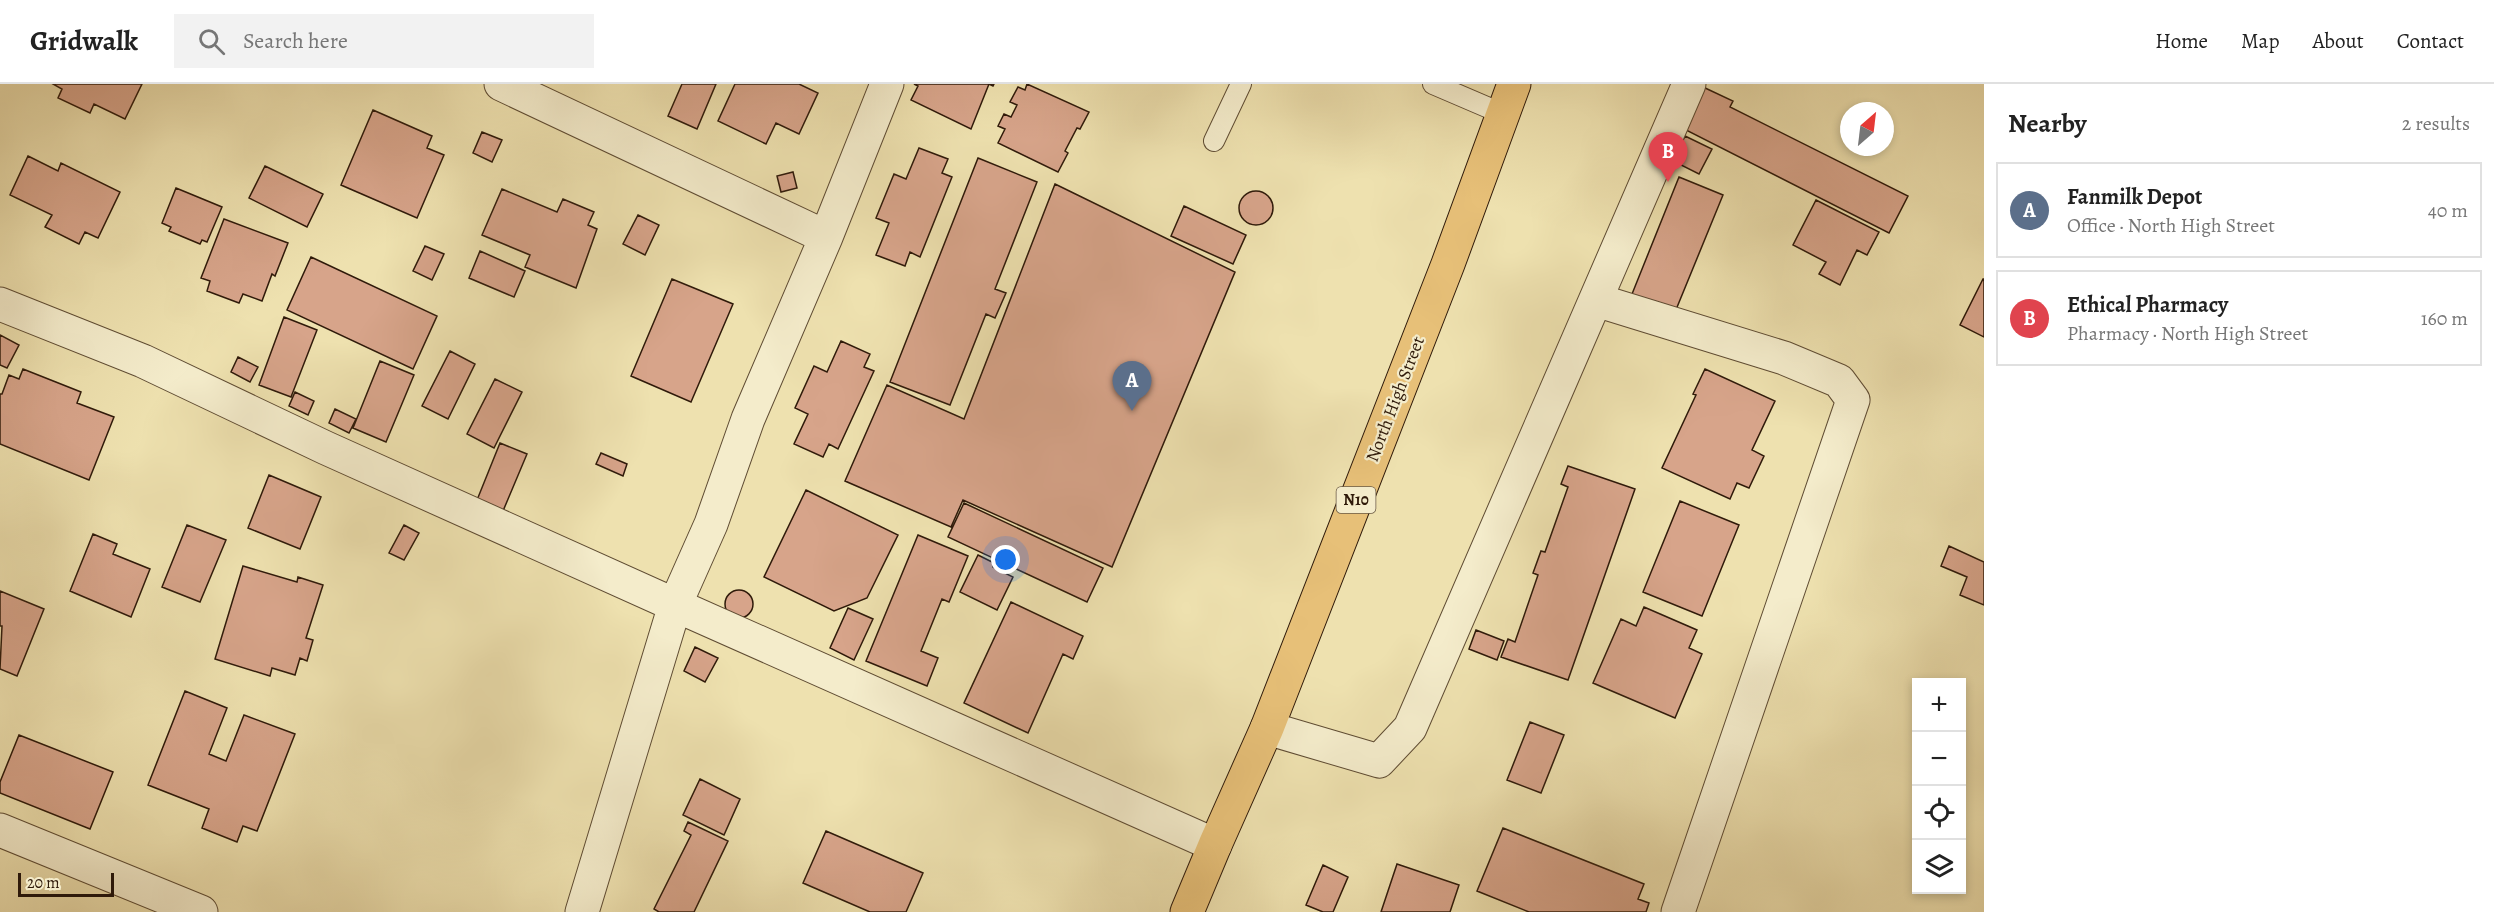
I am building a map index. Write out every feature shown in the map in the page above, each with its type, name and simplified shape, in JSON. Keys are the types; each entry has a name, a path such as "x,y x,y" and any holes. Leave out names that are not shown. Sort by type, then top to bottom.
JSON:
{"highway":[{"name":"North High Street","path":"1187,912 1267,729 1448,264 1514,84"}],"street":[{"path":"582,912 675,605 711,524 748,419 826,237 886,84"},
{"path":"1267,729 1379,761 1410,728 1689,84"},
{"path":"507,85 826,237"},
{"path":"1596,300 1784,358 1839,381 1853,400 1678,912"},
{"path":"0,304 143,361 326,448 1215,844"},
{"path":"0,831 201,912"}],"lane":[{"path":"1214,141 1241,84"},
{"path":"1433,84 1503,114"}],"building":[{"path":"53,84 142,84 125,119 94,104 90,113 58,98 62,89"},
{"path":"682,84 716,84 697,129 668,116"},
{"path":"735,84 799,84 818,93 799,134 776,123 766,144 718,121"},
{"path":"914,84 989,84 971,129 911,100 918,86"},
{"path":"1027,84 1089,112 1080,129 1077,128 1065,151 1068,153 1058,172 998,143 1005,129 998,126 1004,114 1011,117 1017,105 1010,102 1018,87 1025,90"},
{"path":"1703,87 1733,101 1730,107 1908,196 1889,233 1682,128"},
{"path":"373,110 432,136 427,148 444,155 417,218 341,185"},
{"path":"482,132 502,140 492,162 473,153"},
{"path":"1685,136 1712,149 1699,174 1673,161"},
{"path":"919,148 948,159 942,173 952,177 920,257 910,252 905,266 876,255 889,223 876,218 894,174 906,179"},
{"path":"28,156 58,171 61,163 120,192 98,238 85,232 79,244 45,227 52,215 10,195"},
{"path":"978,158 1037,182 995,289 1006,293 995,318 986,314 950,405 890,382"},
{"path":"265,166 323,194 307,227 249,198"},
{"path":"793,172 797,188 781,192 777,176"},
{"path":"1679,177 1723,195 1673,317 1630,299"},
{"path":"1055,184 1235,272 1112,567 963,500 951,527 845,481 887,385 964,419"},
{"path":"176,188 222,207 207,242 202,240 200,244 169,231 171,227 162,223"},
{"path":"502,189 557,212 563,199 594,212 588,225 597,229 576,288 525,267 530,255 482,235"},
{"path":"1256,191 1268,196 1273,208 1268,220 1256,225 1244,220 1239,208 1244,196"},
{"path":"1816,200 1879,232 1867,255 1857,250 1840,285 1819,274 1826,262 1793,245"},
{"path":"1184,206 1246,235 1233,264 1171,236"},
{"path":"638,215 659,225 645,255 623,244"},
{"path":"224,219 288,243 275,276 272,274 262,301 243,294 239,303 207,291 210,281 201,278"},
{"path":"425,246 444,254 432,280 413,271"},
{"path":"480,251 525,271 514,297 469,278"},
{"path":"311,257 437,316 413,369 287,310"},
{"path":"672,279 733,304 691,402 631,376"},
{"path":"1984,279 1984,337 1960,325"},
{"path":"284,317 317,330 291,397 259,385"},
{"path":"0,335 19,345 7,368 0,365"},
{"path":"841,341 870,354 864,367 874,371 838,449 829,444 823,457 794,444 808,414 795,408 814,366 827,372"},
{"path":"450,351 475,364 448,419 422,406"},
{"path":"238,357 258,367 250,382 231,372"},
{"path":"380,361 414,375 386,442 353,428"},
{"path":"23,369 81,392 77,403 114,417 89,480 0,444 0,394 2,394 9,375 19,379"},
{"path":"1705,369 1775,401 1752,450 1764,456 1749,488 1737,483 1730,499 1662,468 1696,395 1693,394"},
{"path":"495,379 522,392 494,448 467,434"},
{"path":"295,392 314,401 308,415 289,406"},
{"path":"335,409 356,419 349,433 329,423"},
{"path":"500,443 527,454 503,511 477,500"},
{"path":"601,453 627,464 623,476 596,464"},
{"path":"1568,466 1635,489 1568,680 1501,657 1508,639 1515,642 1538,575 1533,573 1541,551 1545,552 1568,487 1561,484"},
{"path":"269,475 321,497 300,549 248,528"},
{"path":"806,490 898,535 867,598 834,611 764,577"},
{"path":"1680,501 1739,525 1702,616 1643,592"},
{"path":"964,503 1103,568 1087,602 948,537"},
{"path":"187,525 226,540 200,602 162,587"},
{"path":"404,525 419,533 404,560 389,553"},
{"path":"93,534 117,544 113,554 150,569 131,617 70,591"},
{"path":"918,535 968,556 949,602 942,599 921,651 938,658 927,686 866,661"},
{"path":"1949,546 1984,562 1984,605 1960,595 1967,577 1941,566"},
{"path":"978,555 994,563 993,567 1013,577 997,610 960,592"},
{"path":"243,566 297,582 298,577 323,585 306,638 313,640 307,661 300,658 295,675 272,668 270,676 215,659"},
{"path":"739,590 749,594 753,604 749,614 739,618 729,614 725,604 729,594"},
{"path":"0,591 44,609 17,676 0,669 2,626 0,626"},
{"path":"1011,602 1083,636 1073,659 1063,654 1028,733 964,703"},
{"path":"1644,607 1697,630 1689,648 1702,654 1675,718 1593,683 1621,619 1636,626"},
{"path":"848,608 873,619 854,660 830,648"},
{"path":"1476,630 1504,641 1497,660 1469,649"},
{"path":"695,647 718,658 705,682 684,671"},
{"path":"185,691 227,708 209,754 226,761 244,715 295,734 257,831 243,826 237,842 202,828 209,809 148,785"},
{"path":"1530,722 1564,735 1541,793 1507,780"},
{"path":"19,735 113,772 90,829 0,793 0,782"},
{"path":"700,779 740,799 724,835 683,815"},
{"path":"688,822 728,841 694,912 659,912 654,909 691,835 684,831"},
{"path":"1503,828 1644,884 1638,899 1649,903 1646,912 1529,912 1477,891"},
{"path":"826,831 923,873 906,912 870,912 803,883"},
{"path":"1397,864 1459,885 1450,912 1381,912"},
{"path":"1323,865 1348,877 1333,912 1323,912 1306,905"}],"place":[{"name":"Ethical Pharmacy","path":"1668,182"},
{"name":"Fanmilk Depot","path":"1132,411"}]}
